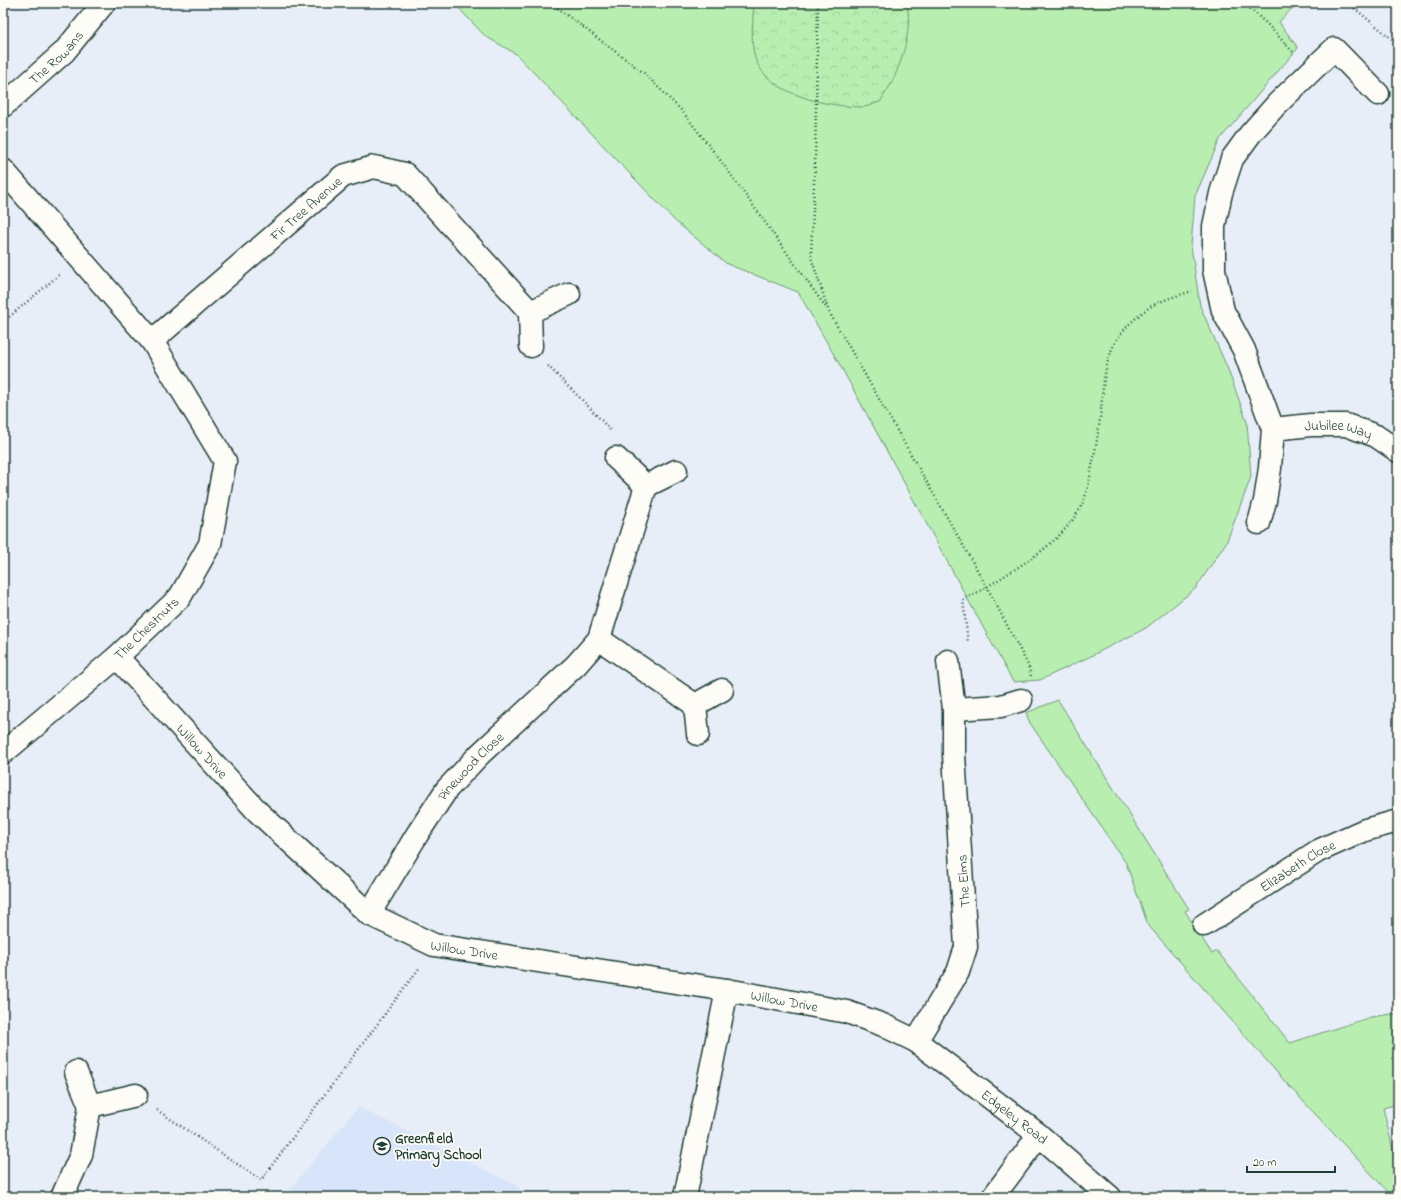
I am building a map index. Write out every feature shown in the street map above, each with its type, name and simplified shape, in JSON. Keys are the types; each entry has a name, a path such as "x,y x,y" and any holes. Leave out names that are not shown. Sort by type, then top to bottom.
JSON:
{"street":[{"name":"The Rowans","path":"3,106 64,52 104,3"},
{"path":"1259,523 1265,501 1270,468 1273,429 1244,350 1223,311 1216,282 1214,270 1214,226 1221,193 1232,159 1251,133 1277,104 1334,49 1378,94"},
{"name":"Fir Tree Avenue","path":"152,341 344,176 374,167 405,174 530,312"},
{"path":"3,170 152,341"},
{"path":"531,346 530,312 569,294"},
{"name":"The Chestnuts","path":"3,753 117,657 180,597 210,544 225,461 152,341"},
{"name":"Jubilee Way","path":"1273,429 1311,425 1346,424 1376,436 1398,451"},
{"path":"616,458 646,486 676,471"},
{"name":"Pinewood Close","path":"369,914 418,833 447,789 480,754 576,665 599,640 646,486"},
{"path":"599,640 696,705"},
{"name":"Willow Drive","path":"117,657 258,812 369,914 434,945 727,990 847,1012 883,1025 916,1041"},
{"name":"The Elms","path":"916,1041 958,972 966,947 954,755 954,709 948,661"},
{"path":"696,705 722,690"},
{"path":"954,709 1001,706 1021,700"},
{"path":"696,705 698,734"},
{"name":"Elizabeth Close","path":"1204,925 1318,851 1366,830 1398,821"},
{"path":"685,1197 727,990"},
{"name":"Edgeley Road","path":"916,1041 1039,1135 1110,1197"},
{"path":"62,1197 81,1155 90,1106 76,1072"},
{"path":"90,1106 136,1095"},
{"path":"993,1197 1039,1135"}],"path":[{"path":"551,3 644,72 682,111 724,165 829,312 987,587 1028,665 1032,679"},
{"path":"818,3 815,160 811,257 829,312"},
{"path":"1244,3 1266,23 1312,71"},
{"path":"1348,3 1398,44"},
{"path":"3,322 79,258"},
{"path":"948,661 969,655 963,600 987,587 1049,547 1065,530 1077,514 1083,502 1089,483 1096,449 1104,374 1113,346 1128,325 1148,309 1168,299 1216,282"},
{"path":"531,346 547,365 591,409 617,438 616,458"},
{"path":"136,1095 261,1180 416,973 434,945"}],"shaded area":[{"name":"Greenfield Primary School","path":"358,1107 516,1185 525,1197 284,1197"}],"green space":[{"path":"454,3 1297,3 1279,22 1298,48 1220,139 1195,196 1191,246 1200,306 1227,367 1247,422 1251,477 1227,541 1196,588 1146,628 1040,680 1013,682 841,367 798,292 727,264 674,220 516,54 485,36"},
{"path":"754,3 906,3 909,21 906,42 893,80 880,102 863,107 833,105 785,90 772,81 762,71 753,51 752,31"},
{"path":"1058,700 1189,909 1185,911 1212,954 1217,951 1290,1043 1371,1017 1398,1013 1398,1104 1383,1108 1398,1171 1398,1197 1393,1197 1288,1085 1148,925 1126,863 1030,723 1026,713"}],"place":[{"name":"Greenfield Primary School","path":"382,1146"}]}
